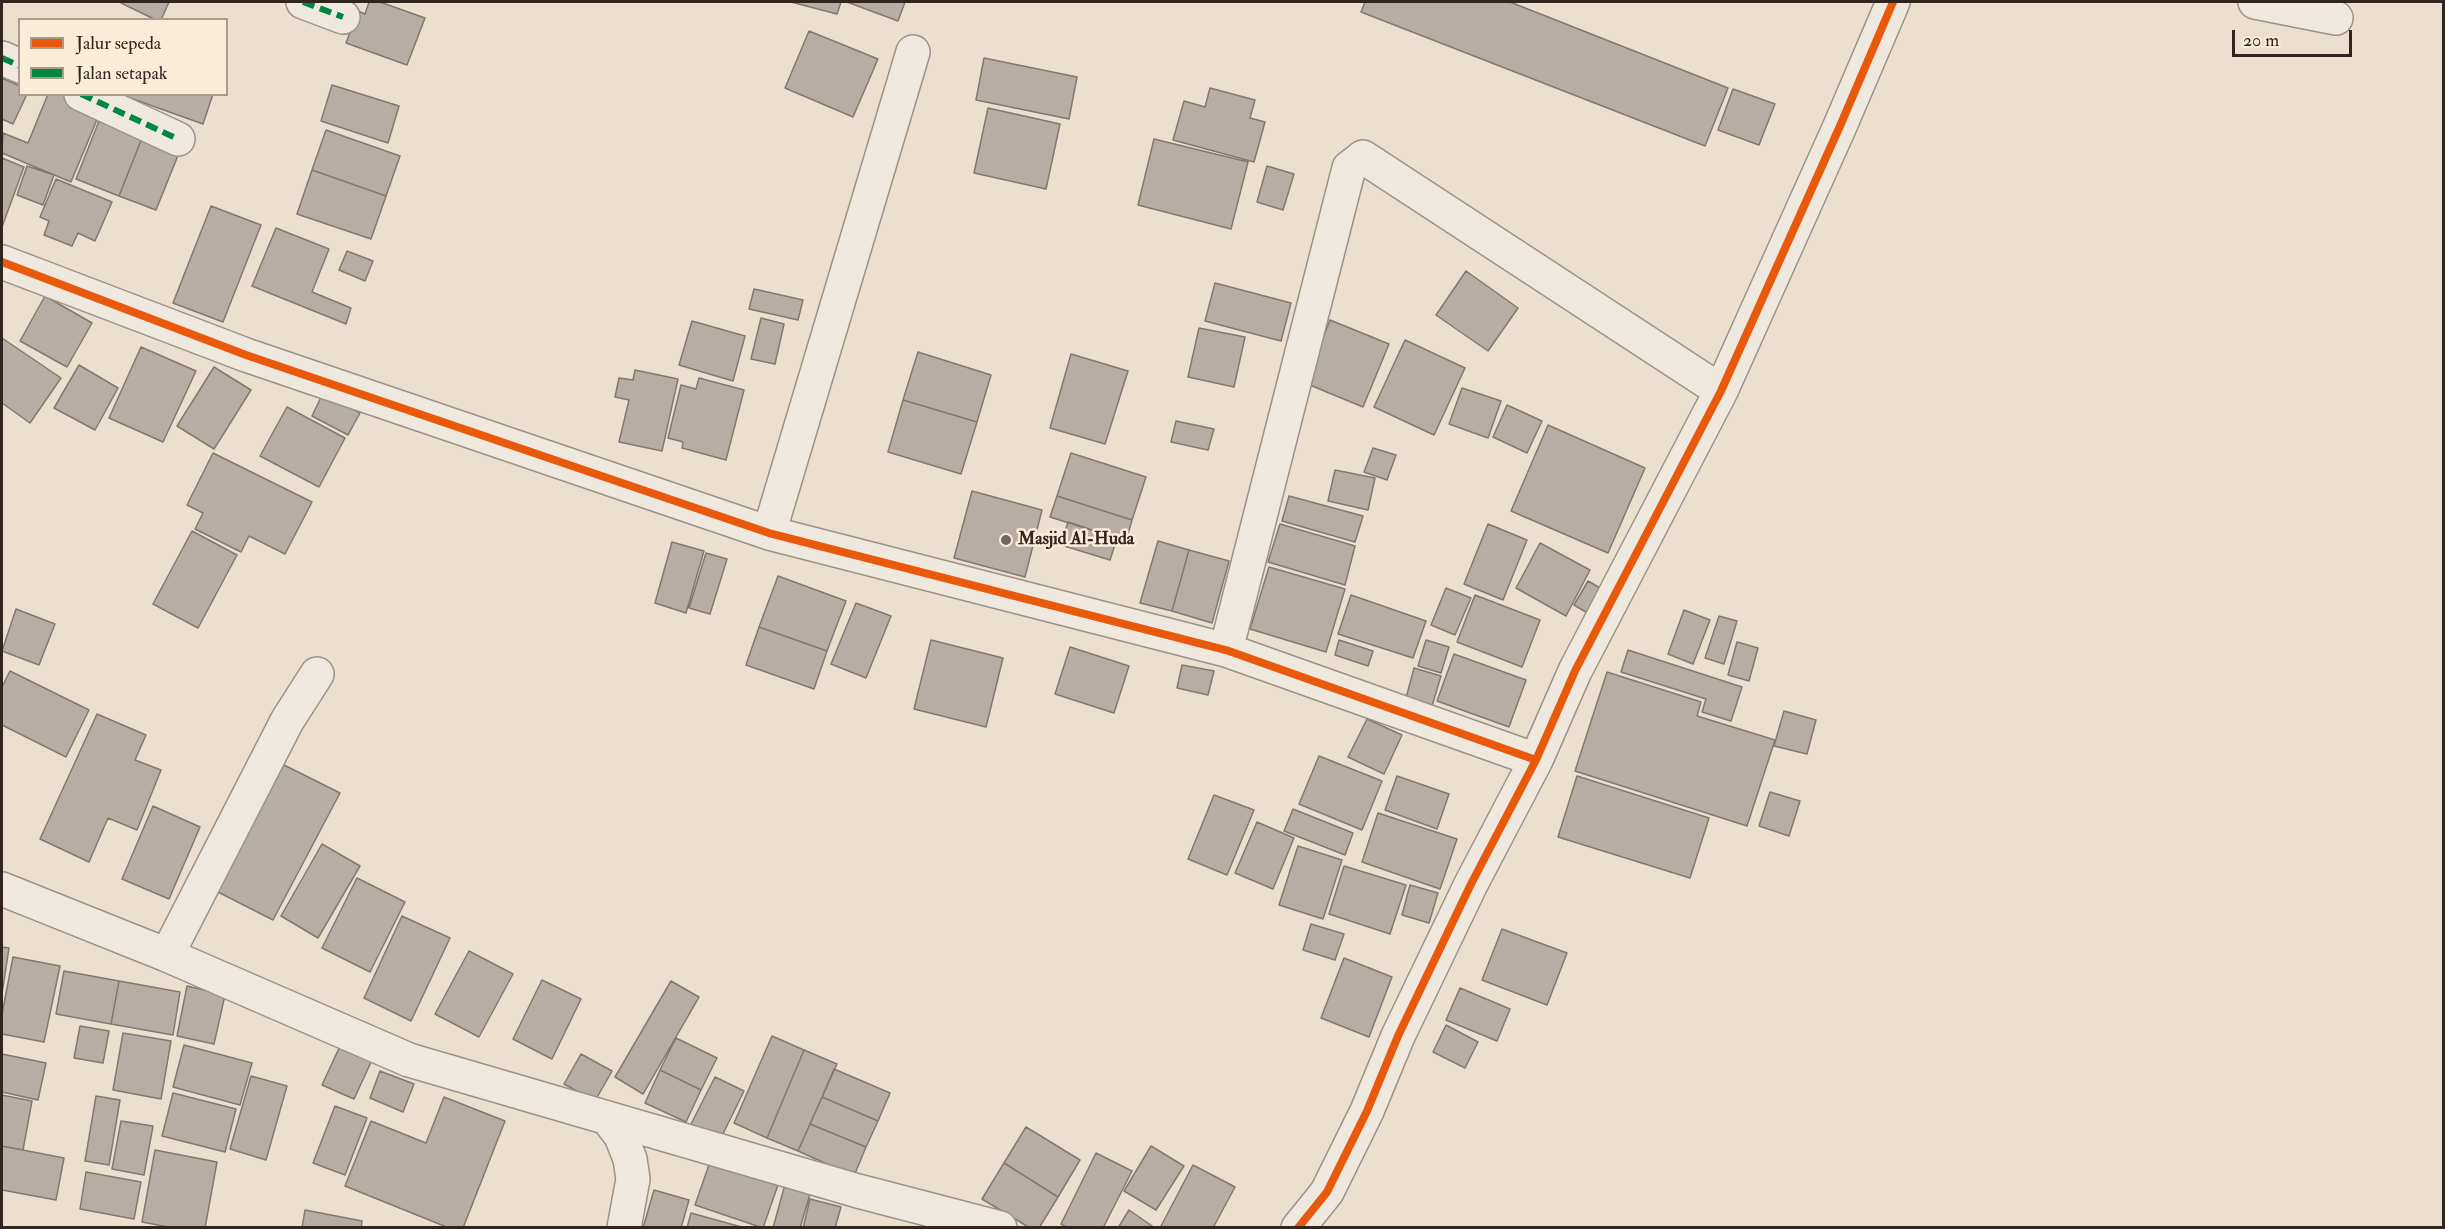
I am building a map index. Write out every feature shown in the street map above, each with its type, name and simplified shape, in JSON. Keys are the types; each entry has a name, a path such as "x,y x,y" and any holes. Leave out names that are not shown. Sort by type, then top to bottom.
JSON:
{"street":[{"path":"303,2 343,17"},
{"path":"1298,1227 1327,1192 1367,1111 1398,1036 1536,760 1575,671 1721,391 1893,2"},
{"path":"2255,2 2337,18"},
{"path":"769,533 912,52"},
{"path":"2,58 18,65"},
{"path":"85,96 178,139"},
{"path":"1227,650 1349,168 1362,157 1721,391"},
{"path":"2,262 246,355 769,533 1227,650 1536,760"},
{"path":"167,955 287,721 316,674"},
{"path":"2,889 167,955 409,1060 858,1191 1000,1227"},
{"path":"608,1119 621,1136 630,1158 633,1179 624,1227"}],"building":[{"path":"169,2 162,18 152,18 121,3"},
{"path":"369,2 380,2 425,18 407,65 346,43 358,11 365,14"},
{"path":"791,2 841,2 837,14"},
{"path":"847,2 905,2 898,21"},
{"path":"1365,2 1510,2 1728,88 1705,146 1361,12"},
{"path":"809,31 878,59 853,117 785,88"},
{"path":"984,58 1077,77 1069,119 976,100"},
{"path":"2,78 18,85 18,96 26,96 13,124 2,119"},
{"path":"332,85 399,106 388,143 321,121"},
{"path":"1210,88 1255,100 1250,118 1265,122 1254,162 1173,140 1184,101 1205,107"},
{"path":"1733,89 1775,104 1759,145 1718,130"},
{"path":"47,96 67,96 101,110 71,182 2,153 3,133 28,143"},
{"path":"125,96 212,96 203,124"},
{"path":"988,108 1060,124 1046,189 974,173"},
{"path":"99,121 142,138 119,196 76,179"},
{"path":"326,130 400,156 386,196 312,170"},
{"path":"142,138 179,153 156,210 119,196"},
{"path":"1154,139 1248,162 1231,229 1138,205"},
{"path":"2,158 24,167 2,227"},
{"path":"27,166 54,175 43,205 17,195"},
{"path":"1267,166 1294,174 1283,210 1257,202"},
{"path":"312,170 386,196 371,239 297,214"},
{"path":"56,179 112,202 95,241 78,233 72,246 44,235 49,221 40,217"},
{"path":"211,206 261,225 223,322 173,303"},
{"path":"276,228 329,249 312,292 351,308 346,324 252,286"},
{"path":"347,251 373,261 365,281 339,270"},
{"path":"1466,271 1518,308 1488,351 1436,315"},
{"path":"1215,283 1291,303 1281,341 1205,321"},
{"path":"754,289 803,300 798,320 749,309"},
{"path":"45,296 92,323 67,367 20,341"},
{"path":"761,318 784,324 775,364 751,359"},
{"path":"1330,320 1389,344 1363,407 1305,383"},
{"path":"692,321 745,336 733,381 679,365"},
{"path":"1199,328 1245,337 1234,387 1188,377"},
{"path":"2,338 61,378 30,423 2,403"},
{"path":"1405,340 1465,368 1434,435 1374,407"},
{"path":"141,347 196,371 163,442 109,418"},
{"path":"918,352 991,375 977,422 903,400"},
{"path":"1071,354 1128,371 1105,444 1050,428"},
{"path":"79,365 118,388 95,430 54,408"},
{"path":"214,367 251,390 214,449 177,426"},
{"path":"635,370 678,379 662,451 619,442 629,400 615,397 619,378 633,380"},
{"path":"699,378 744,390 726,460 682,448 683,442 668,438 681,385 696,389"},
{"path":"1462,388 1501,401 1488,438 1449,424"},
{"path":"323,393 360,413 348,435 312,416"},
{"path":"903,400 977,422 961,474 888,452"},
{"path":"1507,405 1542,421 1527,453 1493,437"},
{"path":"287,407 345,438 319,487 260,456"},
{"path":"1176,421 1214,429 1208,450 1171,442"},
{"path":"1548,425 1645,468 1608,553 1511,511"},
{"path":"1373,448 1396,455 1387,480 1364,472"},
{"path":"213,453 312,502 285,554 249,536 241,552 195,529 203,513 187,505"},
{"path":"1071,453 1146,477 1132,520 1057,496"},
{"path":"1335,470 1375,478 1368,510 1328,501"},
{"path":"972,491 1042,510 1025,577 954,558"},
{"path":"1057,496 1132,520 1126,541 1050,517"},
{"path":"1289,496 1363,516 1355,542 1282,521"},
{"path":"1068,522 1117,538 1110,560 1061,545"},
{"path":"1280,524 1355,546 1345,585 1268,562"},
{"path":"1488,524 1527,540 1503,600 1464,584"},
{"path":"192,531 237,555 198,628 153,604"},
{"path":"1158,541 1189,550 1172,611 1140,603"},
{"path":"672,542 704,551 686,613 655,603"},
{"path":"1540,543 1590,570 1566,616 1516,588"},
{"path":"1189,550 1229,561 1212,623 1172,611"},
{"path":"706,553 727,559 710,614 689,608"},
{"path":"1269,567 1345,589 1326,652 1250,629"},
{"path":"778,576 846,601 827,651 759,627"},
{"path":"1588,581 1605,591 1591,615 1574,605"},
{"path":"1446,588 1471,598 1455,635 1431,625"},
{"path":"1351,595 1426,621 1413,658 1338,634"},
{"path":"1475,595 1540,620 1522,667 1457,642"},
{"path":"856,603 891,616 866,678 831,664"},
{"path":"16,609 55,624 39,665 2,651"},
{"path":"1684,610 1710,620 1693,664 1668,654"},
{"path":"1719,616 1737,621 1724,664 1705,658"},
{"path":"759,627 827,651 814,689 746,665"},
{"path":"931,640 1003,658 986,727 914,709"},
{"path":"1339,640 1373,651 1368,666 1335,655"},
{"path":"1426,640 1449,647 1441,673 1418,666"},
{"path":"1737,642 1758,648 1749,681 1728,675"},
{"path":"1070,647 1129,666 1114,713 1055,694"},
{"path":"1628,650 1742,687 1731,721 1702,712 1706,699 1621,672"},
{"path":"1454,654 1526,680 1509,727 1437,701"},
{"path":"1182,665 1214,671 1208,695 1177,688"},
{"path":"1414,668 1441,676 1432,706 1406,698"},
{"path":"10,671 89,710 66,757 2,725 2,687"},
{"path":"1607,672 1701,702 1697,716 1775,740 1747,826 1575,771"},
{"path":"1784,711 1816,720 1807,754 1774,746"},
{"path":"97,714 146,735 135,760 161,770 137,830 108,818 89,862 40,839"},
{"path":"1367,719 1402,735 1384,774 1348,757"},
{"path":"1319,756 1382,781 1362,830 1299,804"},
{"path":"282,764 340,793 273,920 216,891"},
{"path":"1397,776 1449,794 1437,829 1385,810"},
{"path":"1577,776 1709,818 1690,878 1558,837"},
{"path":"1770,792 1800,801 1789,836 1759,826"},
{"path":"1214,795 1254,810 1227,875 1188,859"},
{"path":"153,806 200,827 169,899 122,879"},
{"path":"1293,809 1353,833 1345,855 1284,831"},
{"path":"1378,813 1457,839 1440,889 1362,862"},
{"path":"1257,822 1294,838 1273,889 1235,873"},
{"path":"322,844 360,866 318,938 281,916"},
{"path":"1298,846 1342,860 1323,919 1279,905"},
{"path":"1344,866 1406,885 1390,934 1329,914"},
{"path":"357,878 405,902 370,972 322,948"},
{"path":"1410,885 1438,893 1429,923 1402,915"},
{"path":"402,916 450,938 411,1021 364,998"},
{"path":"1311,924 1344,934 1335,960 1303,950"},
{"path":"1502,929 1567,953 1547,1005 1482,980"},
{"path":"2,947 9,948 2,994"},
{"path":"469,951 513,974 479,1037 435,1014"},
{"path":"13,957 60,966 44,1042 2,1034 2,1014"},
{"path":"1344,958 1392,977 1369,1037 1321,1018"},
{"path":"64,971 119,981 111,1024 56,1014"},
{"path":"542,980 581,999 552,1059 513,1039"},
{"path":"119,981 180,992 173,1035 111,1024"},
{"path":"671,981 699,997 643,1094 615,1077"},
{"path":"187,986 225,995 214,1044 177,1036"},
{"path":"1460,988 1510,1009 1497,1041 1446,1020"},
{"path":"1446,1025 1478,1042 1465,1068 1433,1052"},
{"path":"80,1026 109,1031 103,1063 74,1058"},
{"path":"123,1033 171,1041 161,1099 113,1090"},
{"path":"772,1036 804,1050 767,1138 734,1123"},
{"path":"676,1038 717,1058 701,1090 660,1070"},
{"path":"184,1045 252,1063 240,1105 173,1087"},
{"path":"340,1046 372,1060 354,1099 322,1085"},
{"path":"804,1050 837,1064 798,1151 767,1138"},
{"path":"2,1054 46,1063 38,1100 2,1092"},
{"path":"581,1054 612,1071 595,1101 564,1084"},
{"path":"834,1069 890,1093 878,1121 822,1097"},
{"path":"660,1070 701,1090 686,1122 645,1103"},
{"path":"380,1071 414,1084 403,1112 370,1098"},
{"path":"251,1076 287,1086 266,1160 230,1149"},
{"path":"715,1077 744,1091 720,1140 690,1126"},
{"path":"173,1093 236,1109 225,1152 162,1136"},
{"path":"2,1095 32,1101 23,1150 2,1146"},
{"path":"96,1096 120,1100 109,1165 85,1161"},
{"path":"444,1097 505,1121 463,1228 449,1228 345,1186 371,1121 426,1143"},
{"path":"822,1097 878,1121 866,1147 810,1124"},
{"path":"335,1106 367,1118 345,1175 313,1163"},
{"path":"121,1121 153,1126 144,1175 112,1169"},
{"path":"810,1124 866,1147 854,1176 798,1151"},
{"path":"1026,1127 1080,1160 1058,1197 1004,1163"},
{"path":"2,1146 64,1158 56,1200 2,1190"},
{"path":"1151,1146 1184,1166 1156,1210 1124,1191"},
{"path":"155,1150 217,1162 205,1228 174,1228 142,1222"},
{"path":"1096,1153 1132,1171 1103,1228 1068,1228 1061,1224"},
{"path":"711,1159 779,1182 763,1228 695,1205"},
{"path":"1004,1163 1058,1197 1039,1228 1030,1228 982,1199"},
{"path":"1193,1165 1235,1187 1213,1228 1160,1228"},
{"path":"86,1172 141,1182 134,1219 80,1209"},
{"path":"787,1177 813,1184 800,1228 773,1228"},
{"path":"654,1190 689,1200 681,1228 643,1228"},
{"path":"810,1199 841,1207 835,1228 803,1228"},
{"path":"305,1210 362,1221 361,1228 302,1228"},
{"path":"1129,1210 1155,1228 1118,1228"},
{"path":"691,1213 745,1228 687,1228"}],"marked path":[{"path":"303,2 343,17"},
{"path":"2,58 18,65"},
{"path":"85,96 178,139"}],"cycle path":[{"path":"1298,1228 1327,1192 1367,1111 1398,1036 1471,884 1536,760 1575,671 1721,391 1893,2"},
{"path":"2,262 246,355 769,533 1226,650 1536,760"}],"place":[{"name":"Masjid Al-Huda","path":"1006,540"}]}
